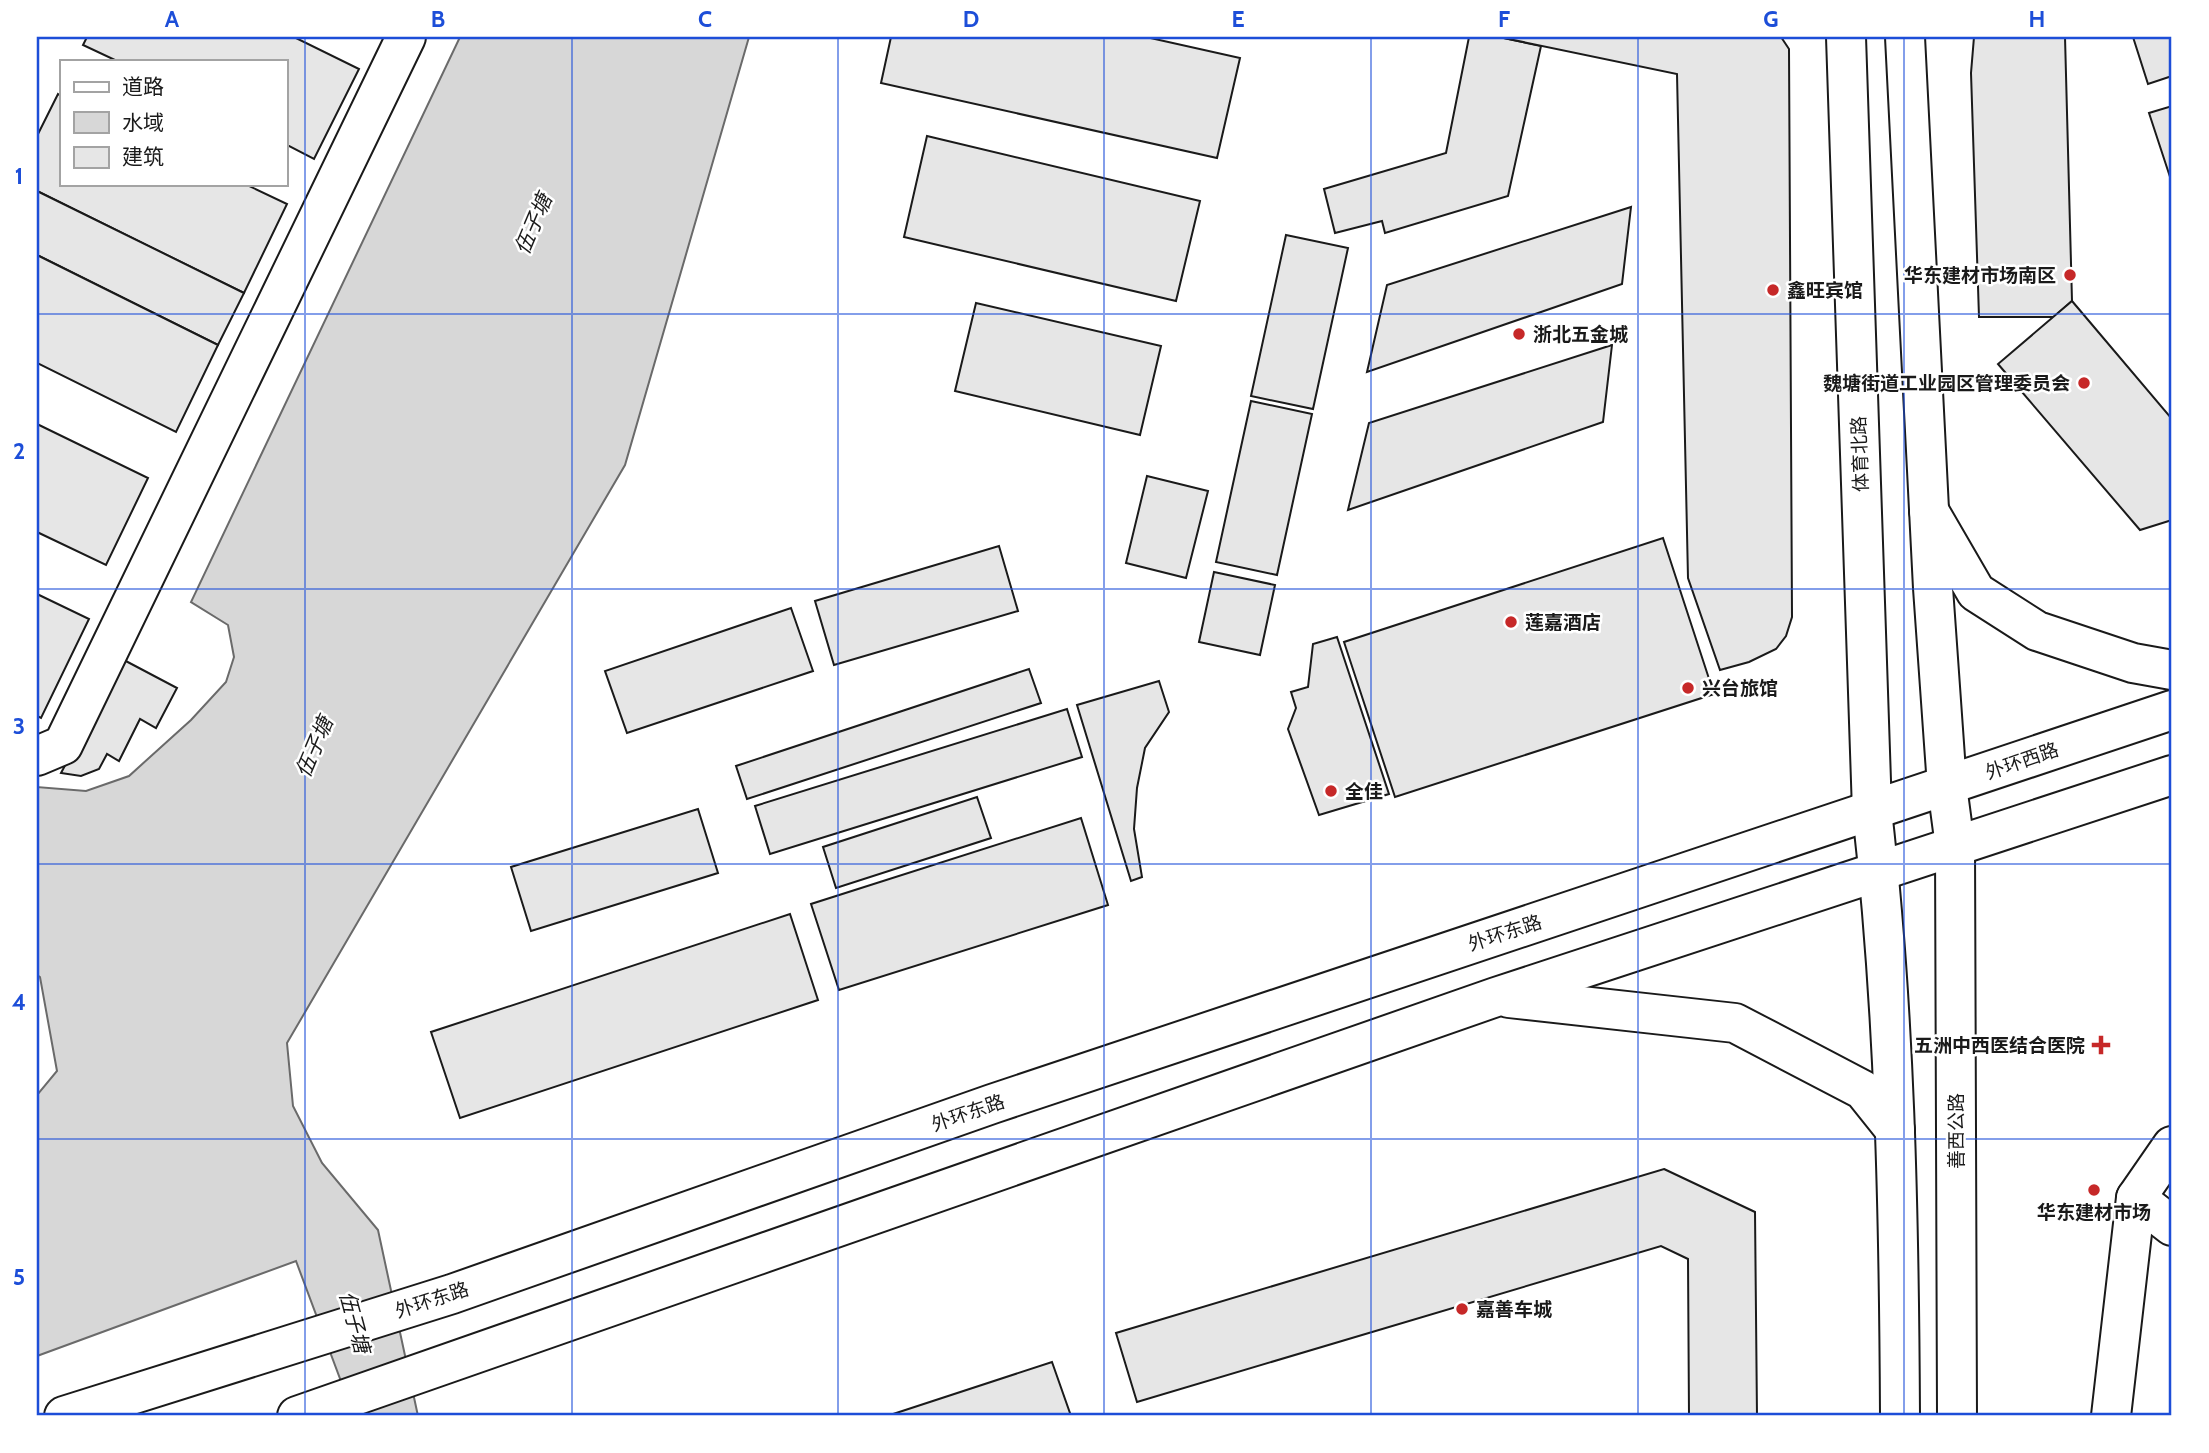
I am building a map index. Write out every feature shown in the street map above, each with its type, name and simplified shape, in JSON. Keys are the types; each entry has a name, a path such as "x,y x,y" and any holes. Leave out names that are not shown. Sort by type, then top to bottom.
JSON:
{"main road":[{"path":"37,756 64,745 406,37"},
{"name":"体育北路","path":"1846,37 1872,811 1879,871"},
{"path":"1905,37 1929,511 1947,786 1955,846"},
{"path":"1929,511 1976,592 2037,631 2133,663 2172,670"},
{"name":"外环西路","path":"1872,811 2172,710"},
{"path":"297,1416 447,1361 1496,997 2172,775"},
{"name":"外环东路","path":"64,1416 452,1294 992,1104 1872,811"},
{"name":"善西公路","path":"1955,846 1957,1416"},
{"path":"1879,871 1899,1194 1900,1416"},
{"path":"1496,997 1735,1023 1863,1090 1895,1130"},
{"path":"2111,1416 2136,1198 2172,1146"},
{"path":"2136,1198 2172,1226"}],"water":[{"name":"伍子塘","path":"460,37 749,37 625,465 287,1043 293,1106 322,1163 378,1230 418,1416 354,1416 296,1261 37,1356 37,1095 57,1071 40,977 37,975 37,787 86,791 129,776 191,720 226,682 234,657 228,625 191,602"}],"building":[{"path":"87,37 294,37 359,69 314,159 287,145 287,60 115,60 83,45"},
{"path":"891,37 1146,37 1240,58 1217,158 881,83"},
{"path":"1469,37 1499,37 1541,46 1508,196 1385,233 1382,221 1335,233 1324,189 1446,153"},
{"path":"1499,37 1781,37 1789,49 1792,617 1786,636 1776,649 1749,662 1720,670 1688,578 1677,74"},
{"path":"1974,37 2065,37 2072,301 2054,317 1979,317 1971,73"},
{"path":"2133,37 2172,37 2172,76 2148,84"},
{"path":"58,94 60,186 249,186 287,204 244,293 37,191 37,136"},
{"path":"2172,106 2172,183 2149,113"},
{"path":"927,136 1200,201 1176,301 904,237"},
{"path":"37,191 244,293 218,345 37,255"},
{"path":"1631,207 1622,284 1367,372 1387,285"},
{"path":"1286,235 1348,248 1313,409 1251,396"},
{"path":"37,255 218,345 176,432 37,363"},
{"path":"2072,301 2172,419 2172,520 2140,530 1998,364"},
{"path":"976,303 1161,346 1140,435 955,391"},
{"path":"1612,345 1603,422 1348,510 1369,423"},
{"path":"1251,401 1312,414 1277,575 1216,562"},
{"path":"37,424 148,478 106,565 37,532"},
{"path":"1147,476 1208,491 1186,578 1126,563"},
{"path":"1663,538 1714,694 1395,797 1344,642"},
{"path":"999,546 1018,611 834,665 815,601"},
{"path":"1214,572 1275,585 1260,655 1199,642"},
{"path":"37,594 89,619 41,718 37,716"},
{"path":"791,608 813,671 627,733 605,671"},
{"path":"1337,637 1389,794 1319,815 1288,729 1296,708 1291,692 1308,687 1313,644"},
{"path":"122,659 177,688 156,728 140,719 119,761 107,754 99,769 81,776 61,773"},
{"path":"1029,669 1041,703 747,799 736,766"},
{"path":"1159,681 1169,712 1145,748 1137,788 1134,829 1142,877 1131,881 1077,705"},
{"path":"1067,709 1082,757 770,854 755,806"},
{"path":"977,797 991,838 836,888 823,847"},
{"path":"698,809 718,873 531,931 511,867"},
{"path":"1081,818 1108,905 839,990 811,904"},
{"path":"790,914 818,1000 460,1118 431,1032"},
{"path":"1664,1169 1755,1212 1757,1416 1689,1416 1688,1259 1661,1246 1137,1402 1116,1333"},
{"path":"1052,1362 1071,1416 887,1416"}],"place":[{"name":"华东建材市场南区","path":"2070,275"},
{"name":"鑫旺宾馆","path":"1773,290"},
{"name":"浙北五金城","path":"1519,334"},
{"name":"魏塘街道工业园区管理委员会","path":"2084,383"},
{"name":"莲嘉酒店","path":"1511,622"},
{"name":"兴台旅馆","path":"1688,688"},
{"name":"全佳","path":"1331,791"},
{"name":"五洲中西医结合医院","path":"2101,1045"},
{"name":"华东建材市场","path":"2094,1190"},
{"name":"嘉善车城","path":"1462,1309"}]}
